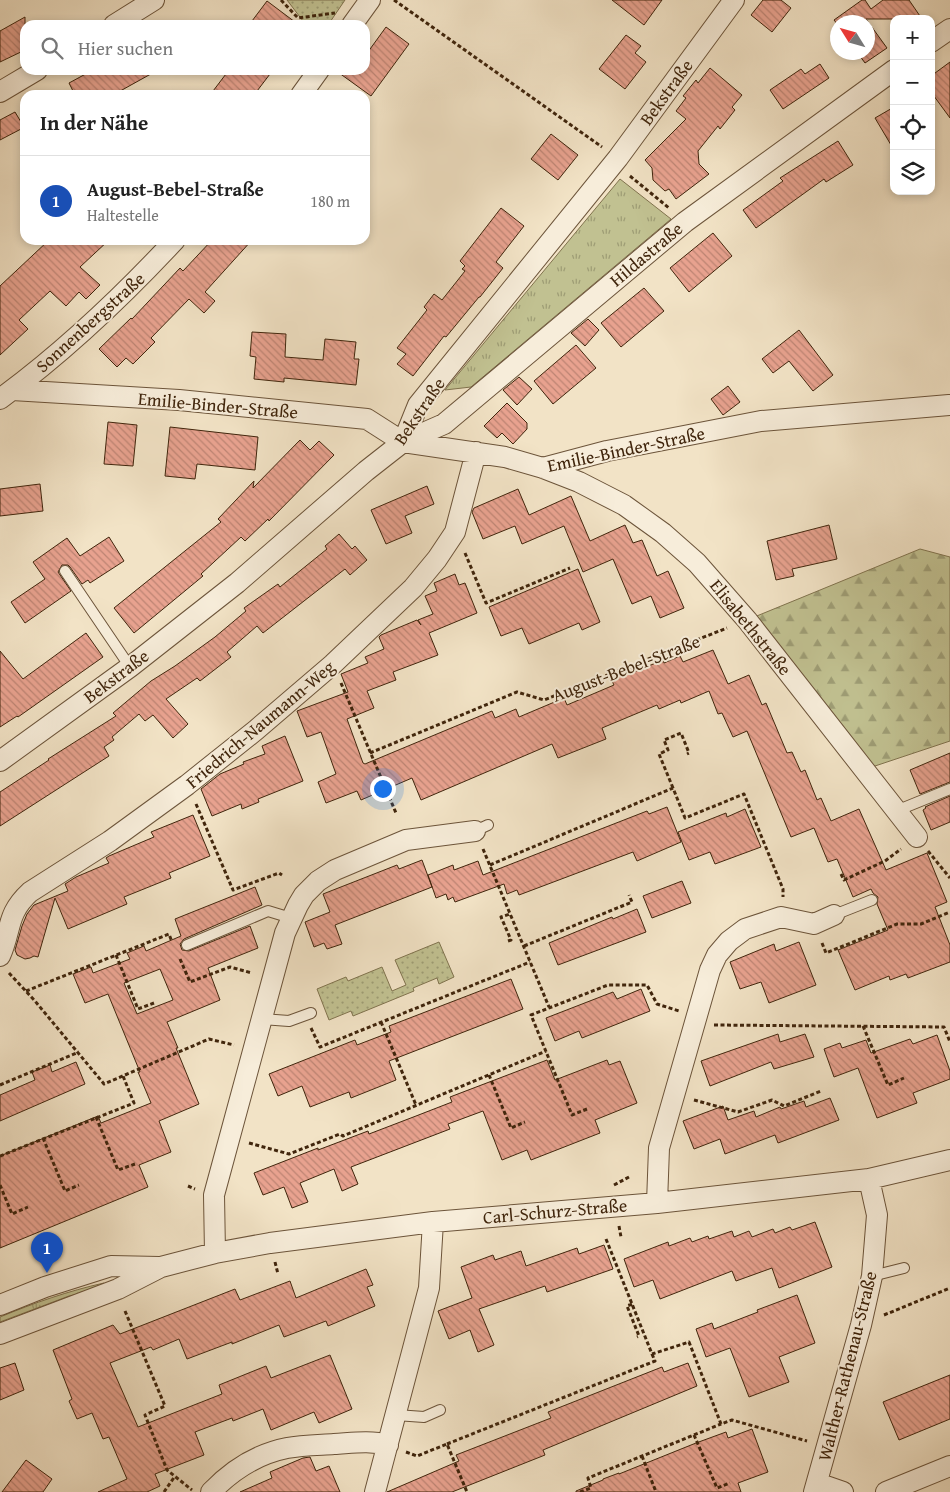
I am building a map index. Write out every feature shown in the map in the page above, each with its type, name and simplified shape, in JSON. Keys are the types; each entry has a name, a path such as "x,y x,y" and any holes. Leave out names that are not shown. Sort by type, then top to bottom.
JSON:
{"street":[{"path":"122,20 154,0"},
{"name":"Bekstraße","path":"0,761 130,667 237,582 366,471 403,442 418,405 618,158 734,0"},
{"path":"935,39 950,29"},
{"name":"Hildastraße","path":"403,442 444,424 685,222 890,73"},
{"path":"0,92 29,75"},
{"path":"305,90 315,75"},
{"name":"Sonnenbergstraße","path":"6,394 64,349 120,297 170,245"},
{"name":"Emilie-Binder-Straße","path":"6,394 179,400 367,419 403,442 505,457 543,468 607,451 761,421 949,405"},
{"name":"Friedrich-Naumann-Weg","path":"4,963 11,917 19,902 30,892 110,841 187,785 256,730 333,664 413,588 456,532 476,452"},
{"name":"Elisabethstraße","path":"543,468 579,482 624,505 663,533 697,563 747,620 917,836"},
{"path":"215,1253 214,1196 285,933 304,895 318,881 335,870 406,840 482,828"},
{"path":"657,1203 659,1148 696,1016 710,970 717,955 729,941 745,929 781,918 814,924 834,915"},
{"name":"Carl-Schurz-Straße","path":"0,1334 118,1289 161,1267 215,1253 270,1243 433,1222 657,1203 869,1179 950,1160"},
{"name":"Walther-Rathenau-Straße","path":"815,1487 861,1325 872,1276 876,1215 869,1179"},
{"path":"375,1492 428,1288 433,1222"},
{"name":"Carl-Schurz-Straße","path":"0,1305 45,1287 111,1266 161,1267"},
{"path":"211,1492 227,1476 256,1458 288,1448 359,1442 378,1442 388,1445"},
{"path":"886,1492 950,1466"},
{"path":"815,1487 843,1492"}],"lane":[{"path":"65,571 130,667"},
{"path":"896,811 950,790"},
{"path":"834,915 872,900"},
{"path":"187,945 268,911 292,918"},
{"path":"262,1019 289,1021 311,1013"},
{"path":"872,1276 904,1268"},
{"path":"396,1415 424,1417 440,1410"}],"path":[{"path":"281,0 298,18 362,11"},
{"path":"394,0 604,148"},
{"path":"628,174 676,213"},
{"path":"468,560 486,603 570,568"},
{"name":"August-Bebel-Straße","path":"370,753 517,692 544,700 747,620"},
{"path":"342,684 396,814"},
{"path":"686,754 689,753 681,733 664,740 668,750 659,754 685,818 744,794 783,889"},
{"path":"187,785 233,890 279,873 282,875"},
{"path":"549,1007 490,865 673,788"},
{"path":"929,852 950,878"},
{"path":"841,874 844,880 885,861"},
{"path":"523,946 632,902 629,895"},
{"path":"821,941 826,953 897,924 921,924 950,912"},
{"path":"508,941 511,940 501,917 510,914"},
{"path":"26,991 169,934 170,938"},
{"path":"176,951 190,982 230,967 245,971"},
{"path":"116,955 138,1009 154,1002"},
{"path":"320,1047 530,962"},
{"path":"4,963 104,1084 209,1039 228,1043"},
{"path":"588,1109 572,1116 531,1015 608,984 647,985 657,1004 696,1016 707,1025 944,1027 950,1042"},
{"path":"381,1022 416,1104"},
{"path":"863,1026 888,1085 904,1078"},
{"path":"229,1138 289,1154 340,1134 343,1136 546,1051"},
{"path":"0,1085 79,1052"},
{"path":"489,1074 511,1128 525,1122"},
{"path":"0,1156 134,1103 123,1076"},
{"path":"674,1094 738,1112 772,1100 784,1106 821,1092"},
{"path":"96,1117 118,1170 135,1164"},
{"path":"43,1138 65,1191 79,1185"},
{"path":"613,1186 629,1177"},
{"path":"0,1185 12,1214 28,1207"},
{"path":"410,1454 417,1456 655,1361 606,1240"},
{"path":"861,1325 950,1288"},
{"path":"632,1304 627,1306 639,1336 637,1337"},
{"path":"125,1310 165,1406 145,1415 167,1470 194,1492"},
{"path":"652,1354 689,1342 721,1424"},
{"path":"593,1492 588,1478 732,1420 827,1446"},
{"path":"694,1435 717,1488 730,1483"},
{"path":"447,1444 468,1492"},
{"path":"642,1456 656,1492"},
{"path":"164,1492 175,1476"},
{"path":"580,1492 591,1488"}],"green space":[{"path":"287,0 345,0 331,20 302,20"},
{"path":"620,179 671,219 471,387 445,390"},
{"path":"920,549 950,557 950,741 863,770 747,620"},
{"path":"439,942 454,977 439,984 437,978 413,988 414,991 353,1016 351,1011 329,1020 317,989 346,977 348,981 382,967 392,991 406,985 395,960"},
{"path":"104,1283 105,1288 69,1296 0,1322 0,1317 26,1307"}],"building":[{"path":"612,0 662,0 644,25"},
{"path":"763,0 781,0 791,8 772,32 751,15"},
{"path":"862,0 865,0 871,9 883,0 909,0 919,15 890,15 890,19 875,19 875,15 841,15"},
{"path":"267,1 292,20 253,20"},
{"path":"25,17 25,20 20,20 20,52 0,62 0,31"},
{"path":"386,27 409,44 371,96 370,90 363,90 342,75 370,75 370,49"},
{"path":"875,31 887,48 875,56"},
{"path":"626,35 641,46 635,53 646,62 625,89 599,69"},
{"path":"950,62 950,118 935,97 935,73"},
{"path":"820,64 829,78 783,109 770,90 801,69 805,74"},
{"path":"710,68 742,95 732,107 735,110 720,129 718,126 698,151 699,164 709,174 676,199 669,189 665,191 653,180 652,168 645,160 686,119 676,111 686,98 683,96 696,80 698,83"},
{"path":"84,75 149,75 122,90 72,90 69,83"},
{"path":"225,75 269,75 258,90 214,90"},
{"path":"890,109 890,143 875,118"},
{"path":"15,112 20,120 20,130 0,140 0,120"},
{"path":"551,134 578,155 558,180 531,159"},
{"path":"838,141 853,165 826,182 824,179 756,228 743,210 783,181 780,178"},
{"path":"501,208 524,226 496,262 503,268 446,337 444,336 413,376 397,364 406,354 397,348 427,310 424,307 434,294 442,300 465,271 462,269 465,266 460,261"},
{"path":"713,233 732,256 689,292 670,268"},
{"path":"44,245 104,245 80,267 100,285 86,299 79,292 66,306 50,291 19,320 28,329 0,355 0,286"},
{"path":"207,245 247,245 205,292 215,301 204,313 189,299 151,338 155,342 133,364 126,358 117,367 99,349 132,319 180,268 183,271"},
{"path":"644,288 664,311 621,347 601,323"},
{"path":"588,319 599,330 585,346 571,333"},
{"path":"799,330 833,375 813,391 789,361 773,373 762,359"},
{"path":"252,332 286,334 285,357 323,360 325,339 356,342 354,359 359,359 356,385 284,378 284,382 254,379 256,357 250,356"},
{"path":"576,345 596,368 553,404 534,381"},
{"path":"519,377 532,389 517,405 503,390"},
{"path":"728,386 740,402 723,415 711,399"},
{"path":"507,403 527,423 527,429 513,444 502,433 497,438 484,426"},
{"path":"108,422 137,425 133,466 104,464"},
{"path":"170,427 258,437 255,470 197,464 195,479 165,476"},
{"path":"300,440 310,450 319,441 334,455 269,521 268,519 245,541 241,537 201,574 203,576 134,633 114,608 221,522 218,519 254,481 253,488"},
{"path":"40,484 43,511 0,516 0,489"},
{"path":"427,486 434,504 405,516 412,533 386,544 371,510"},
{"path":"518,489 529,515 571,496 590,541 625,525 633,543 642,540 657,576 668,571 684,608 660,618 651,596 632,604 613,559 583,572 564,526 522,544 515,526 483,539 472,512 474,508"},
{"path":"829,525 837,559 792,569 794,576 776,580 767,541"},
{"path":"339,534 352,549 355,546 367,560 350,575 345,569 263,633 257,626 227,652 231,657 200,681 197,678 166,699 188,724 173,738 153,715 145,721 139,714 112,737 114,740 104,747 109,756 0,826 0,792 116,716 113,713 151,681 215,637 246,611 244,608 278,584 280,587 327,549 325,546"},
{"path":"109,537 124,561 90,583 88,580 82,584 68,565 62,565 58,572 71,591 25,623 11,602 45,579 33,562 67,538 80,556"},
{"path":"578,569 600,622 582,630 579,623 529,644 522,628 501,636 489,607"},
{"path":"455,574 459,585 465,583 477,613 429,633 438,655 393,672 396,680 367,691 374,708 347,719 363,763 365,764 492,711 495,718 516,709 519,717 564,698 567,705 614,685 610,677 633,668 634,672 663,660 664,663 680,656 683,662 713,650 728,684 749,675 762,705 766,703 787,753 792,752 801,772 805,770 817,800 821,798 831,821 859,809 886,870 927,853 947,902 935,907 950,945 950,962 908,978 906,974 890,980 889,976 855,990 838,950 888,930 877,904 878,897 871,889 853,897 837,859 828,862 814,828 791,837 747,731 733,737 722,713 718,714 709,691 681,703 680,700 659,709 657,705 602,728 606,739 558,758 552,744 421,800 412,778 361,800 357,791 326,803 318,782 336,774 321,732 307,737 297,711 348,692 341,674 368,663 365,657 384,649 379,637 381,635 417,620 421,625 418,620 433,614 425,596 437,591 434,583"},
{"path":"86,633 103,657 18,717 0,727 0,651 23,679"},
{"path":"285,736 303,781 258,799 259,802 242,809 241,804 212,816 201,789 220,774 244,764 243,762 265,754 262,746"},
{"path":"950,753 950,782 920,794 910,770"},
{"path":"950,796 950,822 931,830 923,810 925,807"},
{"path":"667,807 681,842 637,861 633,852 519,895 517,890 507,894 504,884 455,902 453,897 448,900 446,894 436,898 428,875 453,865 454,870 478,861 483,875 647,811 649,814"},
{"path":"745,809 761,847 715,864 710,852 689,860 678,832 726,813 727,817"},
{"path":"193,815 210,856 169,873 171,878 124,897 127,904 68,929 55,898 38,957 34,956 25,959 17,955 15,950 22,926 27,914 34,905 68,891 65,884 76,877 109,863 106,858 109,856 154,837 151,832"},
{"path":"422,860 432,887 335,925 342,944 327,949 324,943 314,947 305,922 330,912 323,894 397,865 399,869"},
{"path":"682,881 691,903 652,918 643,896"},
{"path":"255,887 262,905 184,939 180,944 182,950 189,951 250,926 258,948 208,968 220,1000 167,1022 199,1104 159,1121 171,1152 139,1165 148,1187 0,1248 0,1156 98,1116 101,1123 151,1103 108,994 85,1003 73,974 91,967 93,973 130,959 127,953 144,946 146,951 181,936 175,919","holes":["160,969 173,1000 137,1014 124,983"]},
{"path":"637,909 646,932 558,965 549,943 612,917 613,919"},
{"path":"799,942 816,985 769,1003 761,982 740,989 730,962 774,944 776,951"},
{"path":"511,979 523,1009 389,1061 396,1080 351,1098 349,1092 310,1107 302,1086 278,1096 269,1074 355,1040 357,1045 391,1032 389,1026"},
{"path":"641,989 650,1011 582,1038 579,1031 555,1041 546,1018 613,992 617,999"},
{"path":"778,1034 780,1042 805,1034 814,1057 774,1069 771,1062 710,1086 701,1061"},
{"path":"937,1035 950,1071 950,1079 913,1093 917,1103 877,1118 858,1068 834,1077 824,1049 840,1043 842,1048 866,1040 871,1053 910,1039 913,1044"},
{"path":"547,1060 555,1080 607,1060 609,1065 620,1061 637,1103 595,1120 600,1133 531,1160 527,1150 502,1160 483,1111 448,1124 450,1129 351,1167 358,1184 342,1191 334,1169 300,1183 308,1202 292,1208 284,1187 263,1195 254,1173 318,1148 318,1150 368,1131 369,1134 416,1116 452,1102 450,1097"},
{"path":"76,1062 85,1084 0,1121 0,1095 35,1080 32,1072 50,1065 52,1072"},
{"path":"830,1098 839,1120 778,1143 775,1135 725,1154 720,1139 694,1149 683,1121 723,1106 728,1120 754,1111 756,1117 780,1107 781,1109 804,1101 806,1107"},
{"path":"815,1222 832,1267 779,1288 772,1268 736,1281 732,1271 660,1299 653,1280 634,1287 624,1259 668,1242 669,1246 690,1238 692,1242 708,1236 709,1239 732,1231 734,1237 749,1231 752,1237 773,1229 775,1233 790,1227 792,1230"},
{"path":"604,1245 613,1269 547,1292 545,1286 479,1309 494,1345 478,1352 470,1330 449,1339 438,1311 472,1298 461,1267 493,1255 495,1260 521,1251 526,1266 577,1248 579,1254"},
{"path":"366,1269 373,1285 367,1287 375,1306 328,1326 326,1321 284,1337 279,1325 232,1344 232,1342 187,1359 179,1339 153,1350 151,1347 110,1363 138,1427 222,1394 219,1385 266,1366 271,1378 330,1355 352,1409 319,1423 314,1412 271,1430 263,1409 233,1421 232,1418 195,1432 204,1455 155,1474 160,1486 147,1492 98,1492 127,1479 109,1437 103,1439 92,1413 77,1419 69,1401 72,1399 53,1350 113,1325 120,1334 235,1289 240,1300 290,1281 296,1298"},
{"path":"797,1295 815,1343 779,1357 789,1382 749,1397 730,1348 706,1357 696,1329 712,1323 714,1329"},
{"path":"15,1363 24,1390 0,1400 0,1368"},
{"path":"688,1363 697,1386 543,1450 545,1455 452,1492 387,1492 459,1461 456,1455 551,1418 548,1412 662,1367 664,1372"},
{"path":"950,1375 950,1419 899,1440 883,1402"},
{"path":"752,1429 768,1472 738,1483 741,1492 576,1492 603,1479 726,1432 728,1438"},
{"path":"310,1457 316,1471 329,1466 340,1492 240,1492 272,1478 270,1472 303,1458"},
{"path":"26,1460 52,1479 43,1492 2,1492"}],"place":[{"name":"August-Bebel-Straße","path":"47,1273"}]}
